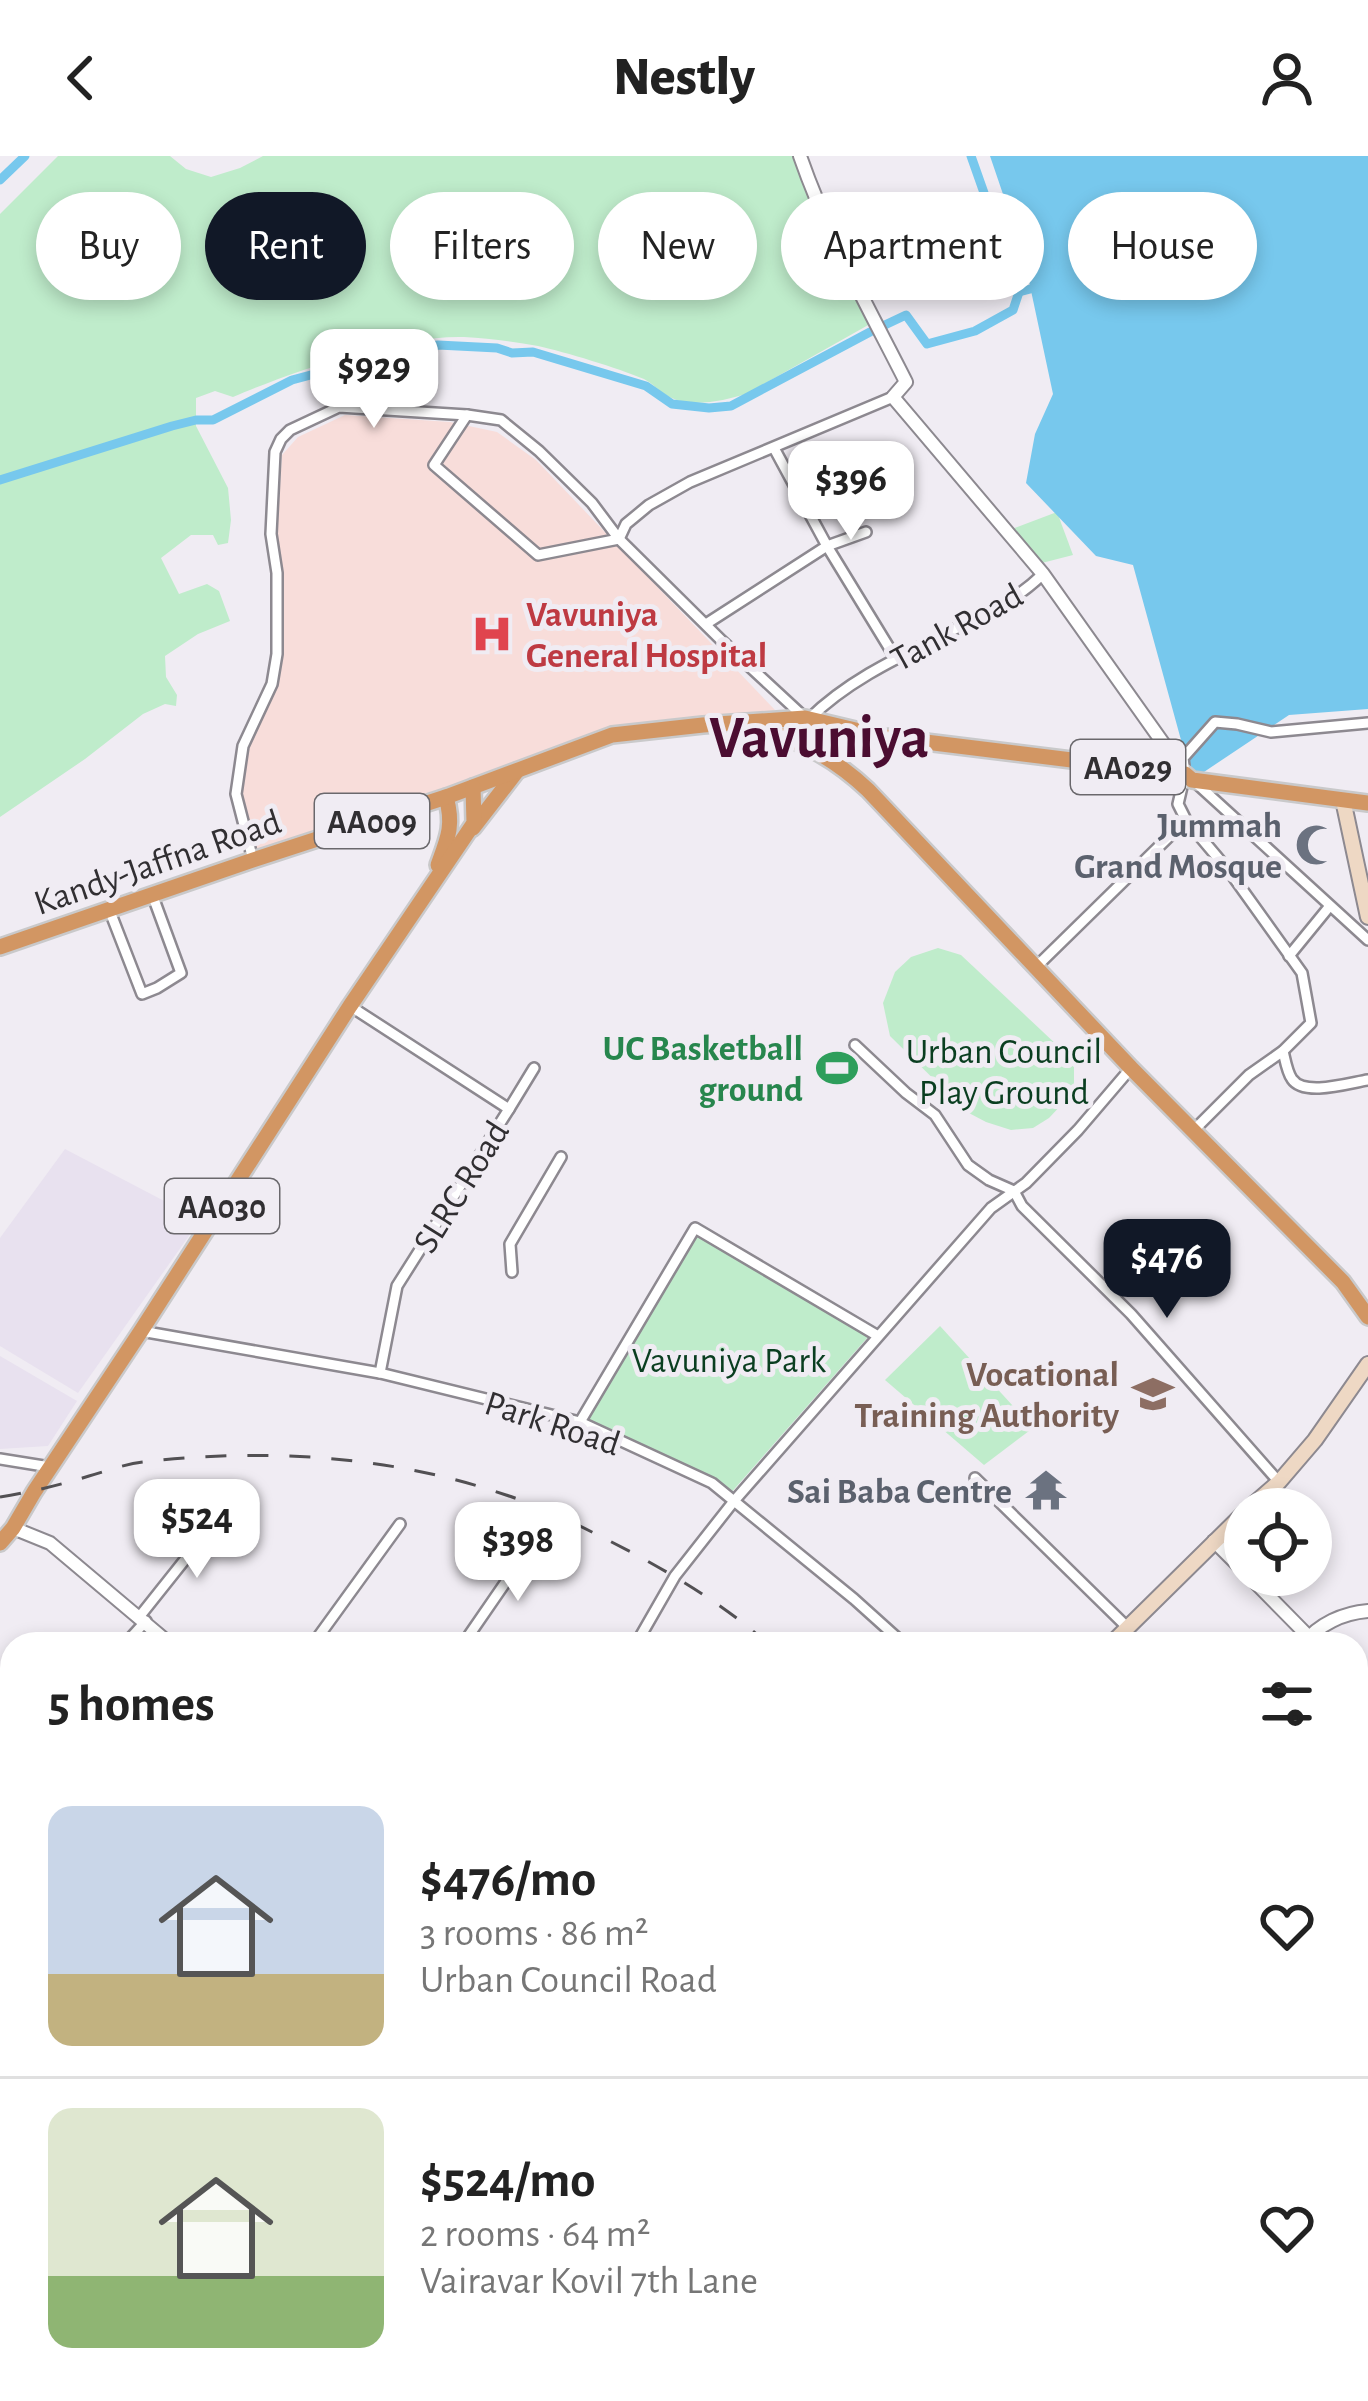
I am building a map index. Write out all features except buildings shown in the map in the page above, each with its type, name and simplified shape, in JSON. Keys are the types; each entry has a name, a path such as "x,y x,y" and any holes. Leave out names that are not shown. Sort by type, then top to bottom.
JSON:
{"highway":[{"path":"787,718 798,740"},
{"name":"Kandy-Jaffna Road","path":"0,946 446,797 612,735 807,718"},
{"name":"AA029","path":"807,718 885,736 1368,803"},
{"name":"AA009","path":"807,718 848,769 1131,1068 1343,1282 1368,1317"},
{"name":"Kandy-Jaffna Road","path":"749,724 798,740"},
{"name":"AA029","path":"798,740 885,736"},
{"path":"848,769 843,754 851,739"},
{"name":"AA009","path":"798,740 848,769"},
{"path":"456,850 519,769"},
{"name":"AA030","path":"0,1543 474,823 473,787"},
{"name":"AA030","path":"431,884 449,835 452,817 446,797"},
{"name":"AA009","path":"1343,1282 1368,1300"}],"main road":[{"path":"1343,800 1368,917"},
{"path":"1272,1488 1316,1440 1368,1364"},
{"path":"1122,1632 1224,1531"}],"street":[{"path":"619,539 626,524 649,505 690,482 893,397 906,382 800,156"},
{"path":"893,397 1042,574 1189,777 1368,940"},
{"path":"253,860 236,794 243,746 272,684 278,654 277,573 271,533 274,452 290,430 339,406 501,420 539,451 592,503 619,539 807,718"},
{"path":"467,415 434,465 538,555 619,539"},
{"path":"773,448 896,659"},
{"path":"706,624 827,546 866,532"},
{"name":"Tank Road","path":"807,718 896,659 1020,596 1042,574"},
{"path":"772,689 787,718"},
{"path":"1195,1129 1310,1024 1302,973 1178,804 1189,777 1184,758 1215,722 1271,732 1368,723"},
{"path":"1036,967 1186,820"},
{"path":"110,909 142,994 181,973 152,894"},
{"path":"1289,956 1329,907"},
{"name":"SLRC Road","path":"350,1006 509,1109 397,1286 380,1373"},
{"path":"855,1045 935,1114 968,1165 1013,1190 1022,1206 1131,1314 1279,1482"},
{"path":"1283,1051 1292,1080 1300,1087 1368,1080"},
{"path":"509,1109 534,1068"},
{"path":"643,1632 675,1576 734,1501 991,1208 1026,1183 1131,1068"},
{"path":"512,1272 510,1244 561,1156"},
{"path":"580,1422 695,1228 878,1336"},
{"name":"Park Road","path":"141,1331 380,1373 580,1422 712,1483 891,1632"},
{"path":"0,1460 50,1467"},
{"path":"975,1478 1127,1627"},
{"path":"134,1632 218,1518"},
{"path":"322,1632 400,1524"},
{"path":"13,1528 50,1543 157,1632"},
{"path":"471,1632 536,1538"},
{"path":"1214,1540 1224,1551"},
{"path":"1266,1596 1299,1632"},
{"path":"1316,1632 1333,1619 1368,1611"}],"shaded area":[{"name":"Vavuniya General Hospital","path":"345,415 450,422 497,432 536,460 775,710 618,728 257,854 241,795 247,746 276,685 281,663 277,534 282,455 298,437"},
{"path":"65,1149 198,1223 78,1393 0,1346 0,1238"},
{"path":"0,1356 77,1401 48,1446 0,1449"}],"green space":[{"path":"58,156 170,156 186,169 211,177 263,156 794,156 808,192 781,192 781,300 859,300 870,324 746,394 706,402 675,399 644,379 562,352 464,337 378,348 233,397 215,391 196,398 196,426 228,488 228,543 218,545 213,535 191,535 161,558 179,594 207,584 219,591 230,621 198,634 165,656 176,706 165,704 143,714 0,817 0,214"},
{"path":"1057,512 1073,555 1038,564 1009,530"},
{"name":"Urban Council Play Ground","path":"938,948 961,955 1058,1046 1074,1067 1074,1085 1064,1102 1033,1128 1011,1130 967,1112 890,1036 883,1003 895,972 911,957"},
{"name":"Vavuniya Park","path":"696,1235 868,1337 729,1495 586,1423"},
{"path":"940,1326 1033,1428 984,1465 885,1380"}],"water":[{"path":"990,156 1368,156 1368,709 1289,715 1192,780 1133,565 1096,556 1026,483 1035,434 1053,394 1033,300 1044,300 1044,192 1002,192"}],"waterway":[{"path":"0,180 25,156"},
{"path":"971,156 984,192"},
{"path":"0,480 172,426 213,420 292,380 404,350 438,345 533,352 646,386 672,404 709,408 731,406 906,315 927,344 975,331 1013,310 1016,300"}],"railway":[{"path":"0,1497 130,1464 189,1458 326,1458 417,1471 506,1495 585,1528 685,1583 753,1632"}],"place":[{"name":"Vavuniya General Hospital","path":"492,634"},
{"name":"Jummah Grand Mosque","path":"1316,845"},
{"name":"UC Basketball ground","path":"837,1068"},
{"name":"Vocational Training Authority","path":"1153,1394"},
{"name":"Sai Baba Centre","path":"1046,1490"}],"district":[{"name":"Vavuniya","path":"819,736"}]}
